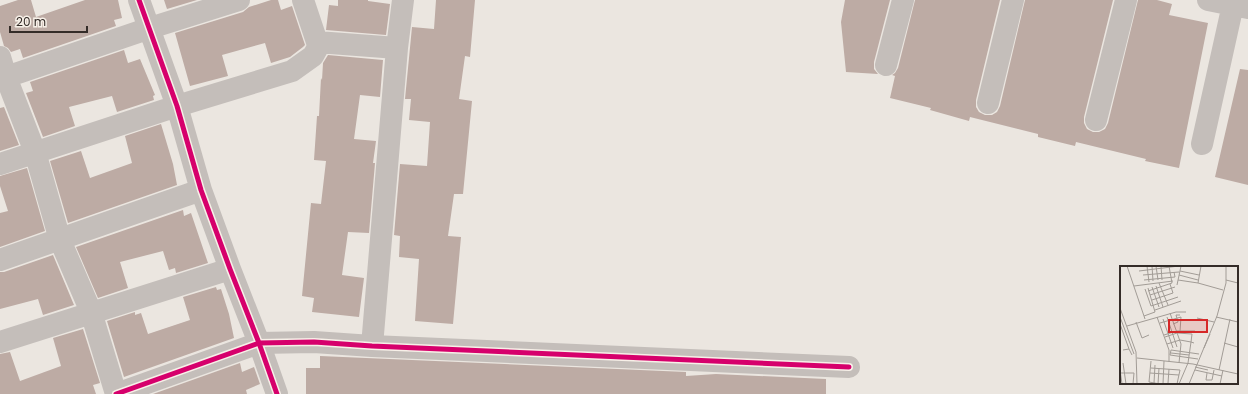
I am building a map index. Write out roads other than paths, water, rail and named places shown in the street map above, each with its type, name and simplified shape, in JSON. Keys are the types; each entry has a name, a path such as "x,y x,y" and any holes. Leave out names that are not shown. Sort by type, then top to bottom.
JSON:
{"street":[{"path":"139,0 177,106 201,190 277,394"},
{"path":"239,0 150,28 2,71 35,152 60,240 91,312 116,394 259,343 314,342 372,346 849,367"},
{"path":"0,164 292,70 313,56 318,47 303,0"},
{"path":"372,346 397,48 403,0"},
{"path":"886,65 903,0"},
{"path":"988,103 1013,0"},
{"path":"1096,120 1126,0"},
{"path":"1202,144 1238,4 1208,0"},
{"path":"317,42 397,48"},
{"path":"0,260 201,190"},
{"path":"0,342 230,269"}]}
